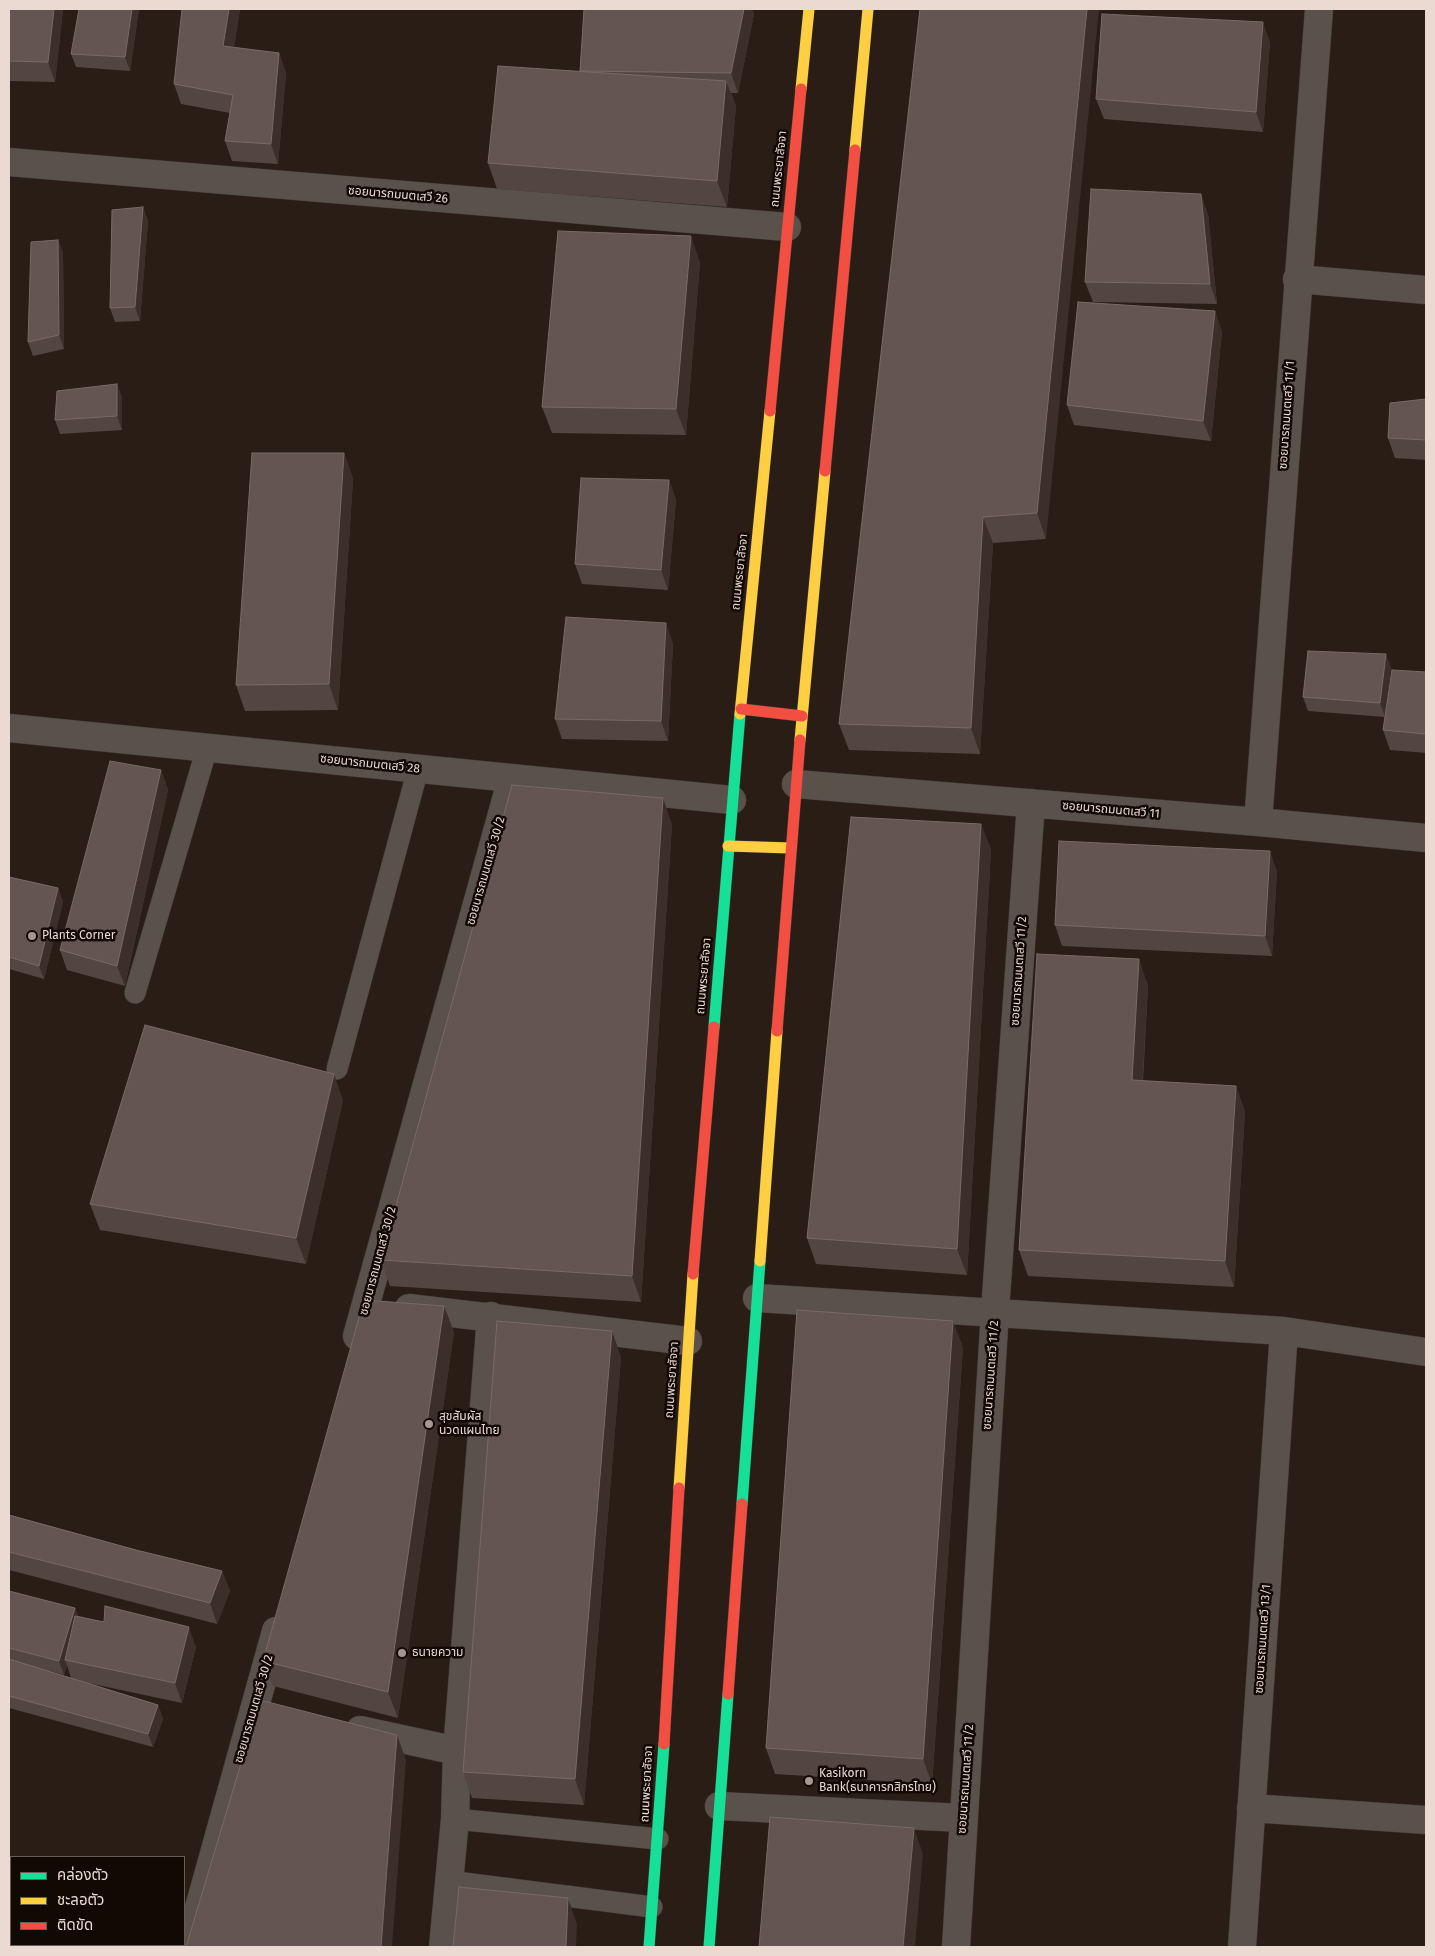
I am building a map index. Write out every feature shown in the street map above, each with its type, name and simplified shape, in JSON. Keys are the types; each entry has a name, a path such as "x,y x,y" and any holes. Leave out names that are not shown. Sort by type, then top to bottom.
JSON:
{"main road":[{"name":"ถนนพระยาสัจจา","path":"649,1947 658,1839 688,1341 728,846 809,9"},
{"path":"709,1947 790,848 868,9"},
{"path":"741,709 802,716"},
{"path":"728,846 790,848"}],"street":[{"name":"ซอยนารถมนตเสวี 11/1","path":"1258,822 1297,279 1319,9"},
{"name":"ซอยนารถมนตเสวี 26","path":"9,162 788,227"},
{"path":"1297,279 1426,290"},
{"name":"ซอยนารถมนตเสวี 28","path":"10,733 207,748 732,800"},
{"name":"ซอยนารถมนตเสวี 30/2","path":"351,1361 512,778"},
{"name":"ซอยนารถมนตเสวี 11","path":"796,784 1258,822 1426,838"},
{"name":"ซอยนารถมนตเสวี 11/2","path":"956,1947 994,1311 1032,803"},
{"path":"757,1298 1284,1330 1426,1352"},
{"path":"367,1303 491,1316 688,1341"},
{"path":"443,1947 455,1819 457,1751 491,1316"},
{"name":"ซอยนารถมนตเสวี 13/1","path":"1242,1947 1284,1330"},
{"name":"ซอยนารถมนตเสวี 30/2","path":"188,1947 281,1610"},
{"path":"254,1706 283,1713"},
{"path":"332,1723 457,1751"},
{"path":"719,1806 964,1818"},
{"path":"1251,1808 1426,1820"}],"lane":[{"path":"135,993 207,748"},
{"path":"337,1069 418,769"},
{"path":"455,1819 658,1839"},
{"path":"448,1881 652,1907"}],"building":[{"path":"9,9 54,9 48,62 9,61"},
{"path":"79,9 132,9 125,57 71,54"},
{"path":"182,9 229,9 223,46 279,53 271,144 225,141 233,95 174,84"},
{"path":"584,9 744,9 731,73 580,71"},
{"path":"920,9 1087,9 1037,513 983,517 971,728 839,724"},
{"path":"1102,14 1263,22 1256,112 1096,99"},
{"path":"498,66 726,81 717,181 488,163"},
{"path":"1091,189 1201,194 1210,284 1085,282"},
{"path":"143,207 135,307 110,308 112,210"},
{"path":"558,231 691,236 676,409 542,407"},
{"path":"58,240 59,335 28,342 31,242"},
{"path":"1078,302 1215,311 1203,421 1067,405"},
{"path":"117,384 117,416 55,420 57,391"},
{"path":"1426,399 1426,440 1388,438 1390,403"},
{"path":"252,453 344,453 329,684 236,685"},
{"path":"581,478 669,480 661,570 575,564"},
{"path":"566,617 666,623 661,721 555,719"},
{"path":"1308,651 1386,654 1380,703 1303,697"},
{"path":"1392,670 1426,672 1426,734 1383,730"},
{"path":"110,761 161,770 117,966 60,950"},
{"path":"512,785 663,798 632,1276 381,1260"},
{"path":"851,817 981,824 957,1249 807,1238"},
{"path":"1059,841 1270,851 1265,936 1055,925"},
{"name":"Plants Corner","path":"9,877 58,888 39,966 9,957"},
{"path":"1037,954 1139,959 1132,1080 1236,1086 1225,1261 1019,1250"},
{"path":"145,1025 334,1074 296,1238 90,1204"},
{"path":"364,1300 444,1306 388,1692 263,1661"},
{"path":"797,1310 953,1321 923,1759 766,1748"},
{"path":"497,1321 612,1331 575,1779 463,1772"},
{"path":"9,1515 136,1550 222,1571 210,1603 9,1552"},
{"path":"9,1591 75,1608 59,1661 9,1648"},
{"path":"105,1606 189,1627 175,1683 65,1660 75,1616 104,1622"},
{"path":"9,1659 158,1705 148,1734 9,1696"},
{"path":"260,1700 397,1735 381,1947 186,1947"},
{"path":"770,1817 914,1828 903,1947 759,1947"},
{"path":"459,1887 568,1898 566,1947 453,1947"}],"traffic: fast":[{"path":"714,1027 740,714"},
{"path":"742,1504 760,1261"},
{"path":"709,1947 728,1694"},
{"path":"649,1947 664,1744"}],"traffic: slow":[{"path":"801,89 809,9"},
{"path":"855,150 868,9"},
{"path":"740,714 770,411"},
{"path":"800,740 825,471"},
{"path":"728,846 790,848"},
{"path":"760,1261 777,1031"},
{"path":"679,1488 693,1274"}],"traffic: jam":[{"path":"770,411 801,89"},
{"path":"825,471 855,150"},
{"path":"741,709 802,716"},
{"path":"777,1031 800,740"},
{"path":"693,1274 714,1027"},
{"path":"664,1744 679,1488"},
{"path":"728,1694 742,1504"}],"place":[{"name":"Plants Corner","path":"32,936"},
{"name":"สุขสัมผัส นวดแผนไทย","path":"429,1424"},
{"name":"ธนายความ","path":"402,1653"},
{"name":"Kasikorn Bank(ธนาคารกสิกรไทย)","path":"809,1781"}]}
